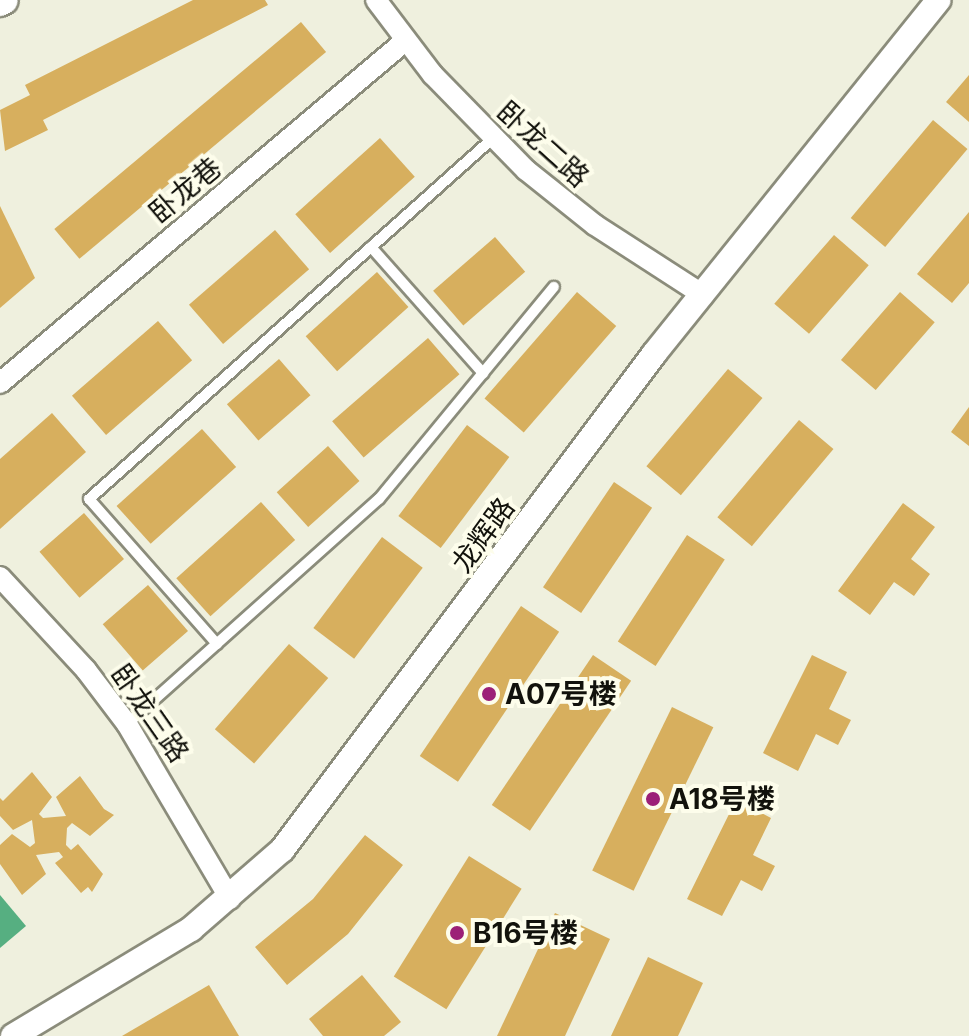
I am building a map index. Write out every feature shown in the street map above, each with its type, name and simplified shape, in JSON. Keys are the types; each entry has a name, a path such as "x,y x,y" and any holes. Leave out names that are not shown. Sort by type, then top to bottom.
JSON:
{"street":[{"name":"卧龙二路","path":"376,0 405,41 492,139 595,225 703,295"},
{"name":"龙辉路","path":"13,1036 140,963 230,899 322,803 654,354 939,0"},
{"name":"卧龙巷","path":"0,383 405,41"},
{"name":"卧龙三路","path":"0,577 86,670 127,724 230,899"}],"lane":[{"path":"217,644 89,499 492,139"},
{"path":"371,247 483,373"},
{"path":"127,724 379,499 554,287"}],"shaded area":[{"path":"0,895 26,926 0,948"}],"building":[{"path":"193,0 265,0 268,5 43,120 48,130 5,151 0,110 30,95 25,85"},
{"path":"301,22 326,52 79,259 54,229"},
{"path":"969,75 969,122 946,102"},
{"path":"933,120 967,149 885,247 851,218"},
{"path":"380,138 415,177 330,253 295,214"},
{"path":"0,206 35,278 0,308"},
{"path":"969,212 969,283 952,303 917,274"},
{"path":"275,230 309,269 223,344 189,305"},
{"path":"834,235 869,265 809,334 774,304"},
{"path":"495,237 525,272 463,326 433,291"},
{"path":"377,272 408,307 337,371 306,336"},
{"path":"577,292 616,326 524,433 484,398"},
{"path":"900,292 935,322 876,390 841,360"},
{"path":"158,321 192,360 106,435 72,396"},
{"path":"428,338 459,374 364,458 332,421"},
{"path":"279,359 310,395 258,440 227,404"},
{"path":"728,369 762,398 681,495 646,466"},
{"path":"969,407 969,446 951,432"},
{"path":"52,413 86,452 0,529 0,459"},
{"path":"799,420 833,449 752,546 717,517"},
{"path":"467,425 509,457 441,548 398,516"},
{"path":"202,429 236,467 151,544 117,506"},
{"path":"328,446 359,481 308,527 277,492"},
{"path":"614,482 652,508 581,613 543,587"},
{"path":"261,502 295,540 210,616 176,578"},
{"path":"903,503 935,527 911,559 930,574 914,596 894,582 870,615 838,591"},
{"path":"84,513 124,559 79,598 39,552"},
{"path":"687,535 725,560 656,666 618,642"},
{"path":"382,537 423,568 354,659 313,628"},
{"path":"148,585 188,631 143,670 103,624"},
{"name":"A07号楼","path":"521,606 559,632 458,782 420,756"},
{"path":"289,644 328,678 254,763 215,729"},
{"path":"593,655 631,681 530,831 492,805"},
{"path":"812,655 847,672 829,709 851,720 838,745 816,734 798,771 763,753"},
{"name":"A18号楼","path":"672,707 713,727 634,891 592,871"},
{"path":"32,772 52,797 39,814 43,818 66,816 56,797 80,776 104,809 114,815 90,836 72,823 67,828 66,845 71,850 78,844 103,874 92,892 88,887 81,893 55,863 63,857 59,852 36,855 46,874 22,895 0,864 0,845 12,834 30,847 35,843 32,820 13,830 0,816 0,798 3,801"},
{"path":"736,800 771,818 753,855 775,866 762,891 741,880 722,916 687,899"},
{"path":"365,835 403,865 348,934 287,985 255,947 313,899"},
{"name":"B16号楼","path":"469,856 522,889 446,1009 394,976"},
{"path":"555,913 610,939 565,1036 497,1036"},
{"path":"648,957 703,983 678,1036 611,1036"},
{"path":"362,975 401,1022 384,1036 323,1036 309,1019"},
{"path":"209,985 239,1036 122,1036"}],"place":[{"name":"A07号楼","path":"489,694"},
{"name":"A18号楼","path":"653,799"},
{"name":"B16号楼","path":"457,933"}]}
